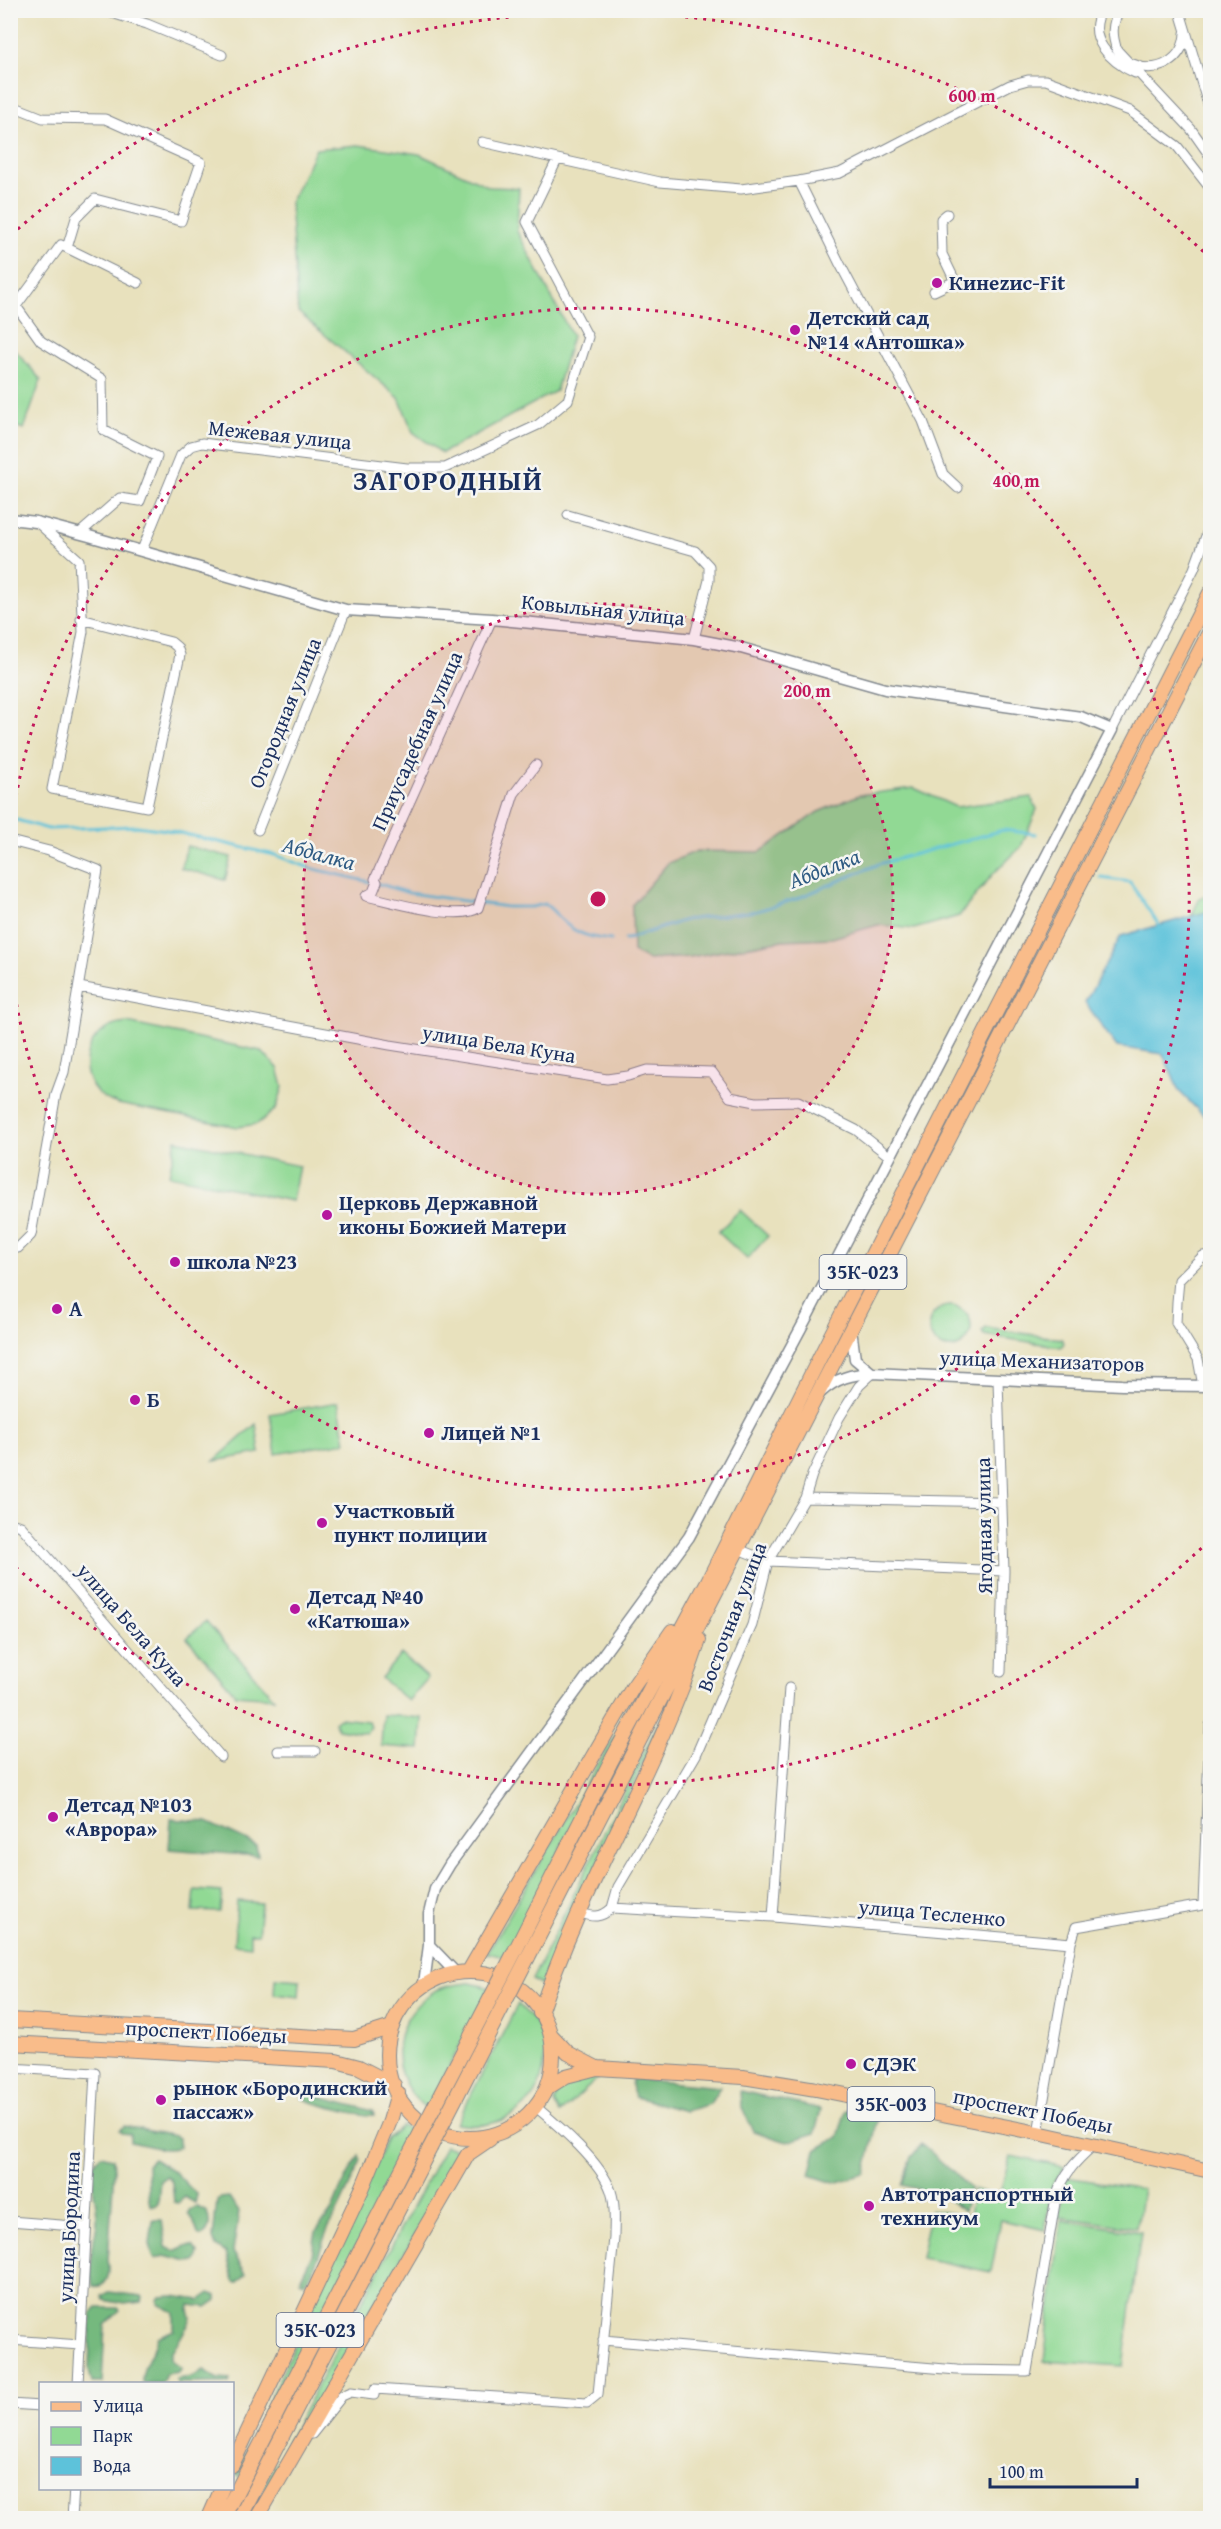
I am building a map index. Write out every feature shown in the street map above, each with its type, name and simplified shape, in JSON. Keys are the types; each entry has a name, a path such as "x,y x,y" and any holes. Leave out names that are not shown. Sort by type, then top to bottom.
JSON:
{"main road":[{"name":"35К-023","path":"223,2518 610,1763 708,1581 1210,593"},
{"name":"35К-023","path":"240,2518 1210,631"},
{"path":"469,1971 633,1687 708,1581"},
{"path":"540,2013 579,1912 672,1712 710,1604"},
{"path":"257,2518 468,2154 494,2136 518,2124 536,2107 547,2088 553,2058 550,2033 529,1998 507,1981 485,1973 454,1971 424,1984 402,2006 392,2027 388,2047 389,2066 396,2089 413,2113 432,2127 466,2139 494,2136"},
{"name":"проспект Победы","path":"10,2020 354,2039 392,2027"},
{"name":"проспект Победы","path":"550,2033 568,2053 597,2068"},
{"name":"проспект Победы","path":"10,2043 336,2061 359,2067 396,2089"},
{"name":"проспект Победы","path":"547,2088 566,2076 597,2068 743,2077 1038,2133 1210,2171"},
{"path":"234,2461 362,2188 390,2121 396,2089"},
{"path":"209,2518 221,2490"}],"street":[{"path":"102,10 147,24 222,55"},
{"path":"1102,10 1095,31 1100,44 1121,66 1145,77"},
{"path":"1120,10 1113,25 1113,38 1118,50 1191,129 1210,156"},
{"path":"1178,10 1210,108"},
{"path":"1126,60 1145,68 1166,64 1181,49 1185,28"},
{"path":"482,142 672,183 741,189 840,173 1010,85 1028,80 1046,80 1130,111 1177,146 1210,188"},
{"path":"10,105 43,118 105,119 201,162 181,221 95,199 76,218 67,248"},
{"name":"Межевая улица","path":"142,550 181,455 191,446 202,443 407,468 445,468 538,425 568,400 588,336 527,222 557,160"},
{"path":"799,181 923,421 944,474 958,488"},
{"path":"934,291 955,281 942,254 941,219 947,214"},
{"path":"85,535 120,498 140,501 158,457 103,430 102,379 41,341 16,306 15,299 61,245 138,283"},
{"path":"568,515 696,551 709,566 709,580 694,639"},
{"name":"Ковыльная улица","path":"10,519 36,522 142,550 346,610 492,619 694,639 741,648 885,689 1081,717 1112,730"},
{"path":"36,522 80,560 81,619 83,632 52,789 147,807 180,655 177,647 171,642 81,619"},
{"path":"424,1984 429,1945 429,1914 435,1889 450,1864 690,1536 787,1355 1112,730 1194,569 1210,525"},
{"name":"Огородная улица","path":"258,830 346,610"},
{"name":"Приусадебная улица","path":"492,619 376,880 373,892 366,896 434,912 472,912 480,903 514,794 536,765"},
{"path":"10,841 49,851 98,870 64,1072 56,1094 31,1235 18,1248 10,1250"},
{"name":"улица Бела Куна","path":"79,987 390,1045 607,1079 647,1070 712,1072 730,1097 756,1102 798,1101 855,1130 889,1156"},
{"path":"1207,1386 1198,1359 1176,1323 1179,1280 1203,1256 1210,1255"},
{"path":"851,1329 855,1359 873,1373"},
{"name":"улица Механизаторов","path":"815,1397 840,1378 873,1373 1122,1385 1207,1386"},
{"name":"Восточная улица","path":"612,1908 618,1887 696,1755 752,1624 768,1561 805,1497 812,1475 839,1418 859,1386 873,1373"},
{"name":"Ягодная улица","path":"998,1380 1004,1570 1001,1672"},
{"path":"805,1497 1002,1502"},
{"name":"улица Бела Куна","path":"10,1523 21,1526 220,1757"},
{"path":"738,1549 768,1561 1004,1570"},
{"path":"773,1917 789,1688"},
{"path":"1038,2133 1071,1942 1076,1927 1203,1905 1210,1725"},
{"path":"278,1751 315,1751"},
{"name":"улица Тесленко","path":"579,1912 597,1917 606,1914 612,1908 773,1917 1071,1942"},
{"path":"429,1945 454,1971"},
{"name":"улица Бородина","path":"10,2068 95,2073 78,2382"},
{"path":"295,2455 342,2396 351,2392 374,2396 375,2389 587,2403 598,2394 614,2238 615,2214 611,2192 595,2164 536,2107"},
{"path":"603,2340 905,2366 1027,2371 1056,2197 1063,2177 1075,2162 1094,2145"},
{"path":"10,2221 86,2227"},
{"path":"10,2340 80,2345"},
{"path":"10,2404 39,2406"},
{"path":"72,2518 74,2490"}],"green space":[{"path":"358,145 419,154 490,187 519,188 517,231 572,336 556,391 442,453 413,432 399,398 298,312 290,203 316,149"},
{"path":"10,344 41,380 24,429 11,425"},
{"path":"914,788 956,807 1031,797 1037,809 1021,847 993,874 959,916 914,929 878,925 832,938 783,940 690,957 648,960 633,952 632,905 668,863 697,851 760,852 818,812 859,795"},
{"path":"187,846 231,857 225,880 181,868"},
{"path":"1210,893 1210,911 1191,917 1200,898"},
{"path":"127,1023 261,1051 278,1068 283,1087 276,1109 257,1124 238,1127 118,1104 103,1097 93,1086 87,1074 86,1060 90,1047 98,1036 110,1027"},
{"path":"176,1140 299,1166 292,1201 169,1175"},
{"path":"740,1210 768,1236 747,1259 718,1232"},
{"path":"950,1306 965,1312 971,1327 965,1342 950,1348 935,1342 929,1327 935,1312"},
{"path":"986,1328 1062,1339 1064,1343 1061,1347 984,1335 982,1332"},
{"path":"338,1402 346,1442 276,1454 270,1414"},
{"path":"256,1424 260,1453 214,1461"},
{"path":"206,1621 274,1698 236,1695 187,1638"},
{"path":"401,1654 428,1678 408,1701 381,1678"},
{"path":"640,1693 505,1957 487,1953"},
{"path":"383,1715 422,1718 420,1749 381,1746"},
{"path":"339,1718 368,1721 371,1727 366,1733 338,1729 334,1722"},
{"path":"658,1723 660,1724 544,1986 532,1980"},
{"path":"171,1819 207,1822 256,1845 258,1856 169,1849"},
{"path":"195,1890 222,1892 220,1912 193,1911"},
{"path":"237,1901 261,1903 258,1934 250,1934 250,1946 234,1944"},
{"path":"275,1978 300,1980 299,1997 274,1994"},
{"path":"470,1983 490,1988 427,2109 414,2097 405,2083 398,2051 400,2035 416,2006 434,1991"},
{"path":"518,2004 537,2025 544,2041 545,2053 541,2081 525,2105 514,2114 487,2124 456,2124"},
{"path":"589,2073 597,2079 560,2113 554,2103 559,2092 563,2087"},
{"path":"632,2079 720,2087 710,2104 685,2111 635,2097 631,2086"},
{"path":"740,2091 821,2109 815,2133 787,2142 753,2131 741,2105"},
{"path":"309,2094 373,2111 374,2115 338,2109 302,2098"},
{"path":"846,2110 878,2118 865,2174 834,2183 810,2175 816,2150 838,2137"},
{"path":"124,2126 175,2136 179,2138 179,2147 161,2149 130,2142 130,2134 122,2133 120,2130"},
{"path":"402,2126 414,2133 240,2476 236,2475 387,2139"},
{"path":"922,2144 970,2188 964,2211 941,2195 902,2185 911,2157"},
{"path":"445,2146 463,2152 267,2490 263,2488"},
{"path":"101,2155 113,2158 114,2170 109,2274 102,2285 93,2286 92,2245 97,2222 92,2173 96,2160"},
{"path":"359,2156 361,2160 326,2234 313,2271 304,2282 300,2280 312,2255 316,2231 331,2212"},
{"path":"1010,2156 1065,2167 1052,2184 1045,2230 1001,2220 991,2272 921,2258 931,2210 969,2216 973,2190 999,2197"},
{"path":"153,2159 174,2171 197,2195 195,2203 185,2197 178,2203 174,2202 172,2182 167,2176 160,2181 158,2203 154,2206 150,2205 147,2165"},
{"path":"1065,2177 1143,2189 1137,2228 1059,2217"},
{"path":"229,2197 239,2212 233,2252 246,2274 237,2283 234,2281 226,2253 216,2246 213,2238 217,2201 220,2198"},
{"path":"197,2207 207,2212 209,2219 207,2232 201,2236 188,2214 189,2210"},
{"path":"153,2220 162,2220 166,2247 174,2251 185,2246 193,2246 198,2253 196,2261 188,2262 164,2256 156,2259 150,2244"},
{"path":"1061,2220 1141,2232 1123,2366 1044,2361"},
{"path":"109,2292 143,2298 141,2302 124,2304 104,2300 102,2296"},
{"path":"210,2293 217,2296 217,2300 207,2307 190,2305 191,2318 171,2352 171,2360 181,2368 178,2372 166,2374 162,2382 142,2382 145,2366 158,2337 174,2330 174,2312 158,2304 160,2297 173,2296 200,2300"},
{"path":"97,2308 118,2308 120,2311 105,2325 102,2382 92,2382 89,2369 91,2314"},
{"path":"203,2370 218,2379 230,2380 229,2382 177,2382 176,2379 193,2377"}],"water":[{"path":"1210,911 1210,1122 1179,1091 1163,1054 1117,1047 1085,1003 1121,936"}],"waterway":[{"name":"Абдалка","path":"10,818 48,829 137,826 167,830 275,855 310,868 409,893 507,907 531,907 545,904 579,933 611,940"},
{"name":"Абдалка","path":"625,940 685,920 757,911 796,899 879,864 1003,830 1036,834"},
{"name":"Абдалка","path":"1101,878 1130,882 1160,927"}],"place":[{"name":"Кинеzис-Fit","path":"937,283"},
{"name":"Детский сад №14 «Антошка»","path":"795,330"},
{"name":"Церковь Державной иконы Божией Матери","path":"327,1215"},
{"name":"школа №23","path":"175,1262"},
{"name":"А","path":"57,1309"},
{"name":"Б","path":"135,1400"},
{"name":"Лицей №1","path":"429,1433"},
{"name":"Участковый пункт полиции","path":"322,1523"},
{"name":"Детсад №40 «Катюша»","path":"295,1609"},
{"name":"Детсад №103 «Аврора»","path":"53,1817"},
{"name":"СДЭК","path":"851,2064"},
{"name":"рынок «Бородинский пассаж»","path":"161,2100"},
{"name":"Автотранспортный техникум","path":"869,2206"}],"district":[{"name":"ЗАГОРОДНЫЙ","path":"448,481"}]}
